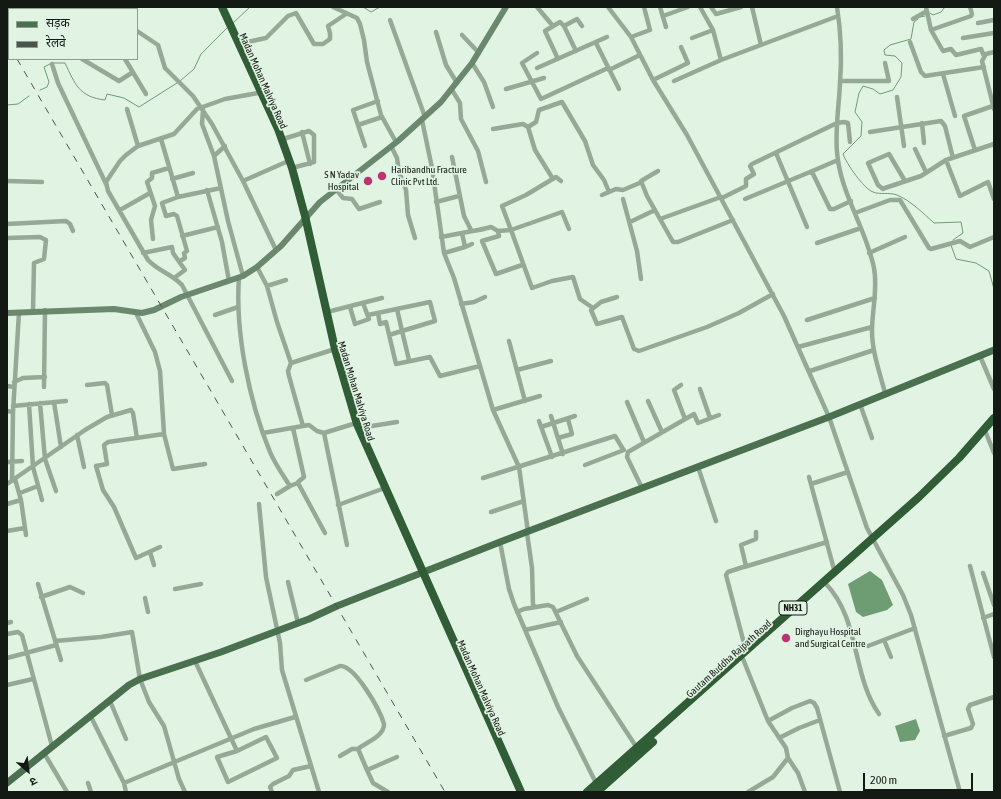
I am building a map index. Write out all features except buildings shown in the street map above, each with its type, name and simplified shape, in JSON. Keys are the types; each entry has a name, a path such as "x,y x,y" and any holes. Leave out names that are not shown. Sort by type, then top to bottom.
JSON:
{"highway":[{"name":"Madan Mohan Malviya Road","path":"219,7 238,44 280,140 289,165 304,218 332,350 356,426 382,489 421,573 516,792"},
{"name":"Madan Mohan Malviya Road","path":"222,7 225,18"},
{"name":"Madan Mohan Malviya Road","path":"231,30 280,140"},
{"path":"304,218 335,349 356,426 521,792"},
{"name":"NH31","path":"873,541 942,475 994,418"},
{"name":"Gautam Buddha Rajpath Road","path":"598,790 639,750 952,470 994,423"},
{"name":"NH31","path":"745,655 835,574"},
{"name":"NH31","path":"587,792 598,790"}],"main road":[{"path":"7,783 52,746 140,679 196,661 298,623 500,542 829,417 994,350"}],"street":[{"path":"333,7 357,18 360,24 365,44 367,62 382,118 394,144 399,172 406,190 408,215 415,238"},
{"path":"7,313 45,310 114,309 142,313 154,310 188,295 229,281 257,267 276,250 304,218 336,189 394,144 423,119 452,90 479,53 506,7"},
{"path":"537,7 553,26"},
{"path":"608,7 630,37 653,80 687,135 773,294 810,371 829,417 873,541 903,595 915,628 960,792"},
{"path":"630,37 650,30 644,7"},
{"path":"660,7 666,27"},
{"path":"663,16 688,7"},
{"path":"700,7 713,30 721,60"},
{"path":"711,7 716,14 741,7"},
{"path":"752,7 761,45"},
{"path":"837,7 841,39 837,123 838,160 875,274 875,298 872,327 874,350 885,394"},
{"path":"931,30 970,16 970,7"},
{"path":"913,18 926,9 931,30 943,51 951,49 956,55 982,49 984,56 982,61 994,108 964,116 974,150"},
{"path":"238,44 266,38 288,16 296,13 314,44 323,44 330,39 328,26 346,14"},
{"path":"674,81 721,60 838,16"},
{"path":"564,26 577,19 582,26"},
{"path":"390,20 423,119 444,253 454,278 493,410 518,467 524,501 532,568 532,600 533,605 536,607"},
{"path":"978,23 994,20"},
{"path":"558,59 545,31 561,22 576,51"},
{"path":"692,38 713,30"},
{"path":"138,31 158,45 165,68 202,109 225,146 276,250"},
{"path":"436,32 446,65 457,83"},
{"path":"963,38 994,32"},
{"path":"462,35 479,53"},
{"path":"537,68 607,37"},
{"path":"910,42 923,75 928,76 984,67"},
{"path":"596,43 619,89"},
{"path":"653,80 688,63 681,47"},
{"path":"984,56 994,52"},
{"path":"537,53 522,63 539,98 542,99 640,55"},
{"path":"84,60 119,81 133,72"},
{"path":"126,60 146,94"},
{"path":"472,63 481,75 494,108"},
{"path":"840,81 890,81 885,63"},
{"path":"52,64 58,83 106,186 144,253 153,265 174,278 182,285 232,381"},
{"path":"943,74 955,116"},
{"path":"506,89 532,83 544,78"},
{"path":"452,90 460,103 461,119 478,151 486,182"},
{"path":"106,186 106,182 120,161 138,146 177,132 194,112 225,99 258,93"},
{"path":"897,98 904,146"},
{"path":"365,146 354,109 378,101"},
{"path":"528,127 536,122 539,110 562,102 587,145 593,166 604,180 609,192"},
{"path":"127,109 138,146"},
{"path":"202,109 202,124 214,156 241,276 238,307 249,385 263,433 274,460 290,486"},
{"path":"358,125 382,118"},
{"path":"870,132 941,121 944,123 953,158"},
{"path":"660,218 721,197 746,186 746,179 754,174 750,166 752,164 837,123 848,123 850,142"},
{"path":"922,123 924,143"},
{"path":"493,130 524,124 528,127 535,150 553,179"},
{"path":"243,181 289,165 310,164 315,160 314,135 310,131 302,132 280,140"},
{"path":"302,132 310,164"},
{"path":"161,138 178,197"},
{"path":"905,182 889,154 868,163 881,188 905,182 946,160 994,144"},
{"path":"214,156 225,146"},
{"path":"915,149 926,172"},
{"path":"776,153 807,227"},
{"path":"452,158 464,216 471,230"},
{"path":"745,199 838,160"},
{"path":"946,160 960,196 988,182 994,199"},
{"path":"153,239 151,220 155,206 146,182 152,178 152,173 169,168"},
{"path":"602,195 616,189 623,190 642,182 642,179 658,171"},
{"path":"810,172 813,174 830,209 834,209 851,201"},
{"path":"172,179 193,173"},
{"path":"561,181 557,177 526,195 502,206 522,264 533,288 552,281 573,277 580,299 593,308"},
{"path":"7,181 42,182"},
{"path":"642,182 670,239 675,242 733,220"},
{"path":"180,261 185,258 184,253 187,251 176,214 166,216 162,203 178,197 221,188"},
{"path":"336,189 343,198 353,200 359,209 380,202"},
{"path":"207,190 218,227 229,281"},
{"path":"120,210 150,193"},
{"path":"436,202 460,196"},
{"path":"623,199 637,251 641,279"},
{"path":"855,213 890,200 897,199 904,206 930,249 953,242 962,241 970,247 994,237"},
{"path":"630,222 655,210"},
{"path":"441,237 491,227 498,231 511,230 560,212 564,214 569,229"},
{"path":"7,224 66,220 70,224 73,231"},
{"path":"182,236 218,227"},
{"path":"817,244 861,228"},
{"path":"498,231 499,236 482,241 496,274 522,264"},
{"path":"462,233 465,247"},
{"path":"7,238 40,236 46,240 44,259 34,262 33,311"},
{"path":"869,253 904,237"},
{"path":"444,253 472,244"},
{"path":"144,253 171,247 173,254 180,261 185,271 174,278"},
{"path":"257,267 267,286 273,310 291,363 288,371 303,426"},
{"path":"267,286 286,280"},
{"path":"617,297 601,302 593,308 591,312 597,324 620,317 624,318 634,349 639,352 739,313 773,294"},
{"path":"461,304 474,302 485,297"},
{"path":"327,312 382,298"},
{"path":"807,320 875,298"},
{"path":"368,315 430,302 435,321 389,335"},
{"path":"350,307 355,324 369,318 363,303"},
{"path":"215,315 238,307"},
{"path":"397,309 410,360"},
{"path":"44,387 45,310"},
{"path":"19,312 10,462 14,480 20,493 26,535"},
{"path":"136,313 155,352 159,366 164,434 173,469 205,464"},
{"path":"378,313 380,324 386,322 396,364 430,356 436,372 440,376 480,366"},
{"path":"798,347 872,327"},
{"path":"509,341 525,401"},
{"path":"291,363 332,350"},
{"path":"810,371 874,350"},
{"path":"980,356 994,389"},
{"path":"517,370 551,361"},
{"path":"7,386 14,384 23,378 44,377"},
{"path":"87,385 107,385 112,415"},
{"path":"681,385 675,388 674,392 685,419"},
{"path":"700,389 710,418"},
{"path":"493,410 540,396"},
{"path":"13,406 66,401"},
{"path":"648,401 662,432"},
{"path":"54,402 61,447"},
{"path":"627,402 644,442"},
{"path":"40,403 45,459 56,491"},
{"path":"29,404 33,467 42,500"},
{"path":"860,404 872,438"},
{"path":"7,484 45,459 77,435 112,415 131,410 137,438"},
{"path":"7,411 13,412"},
{"path":"627,454 644,442 694,414 698,423 719,415"},
{"path":"551,416 563,454"},
{"path":"542,427 576,416"},
{"path":"558,438 572,434 568,419"},
{"path":"539,421 552,457"},
{"path":"263,433 309,425 317,431 324,432 356,426 397,422"},
{"path":"277,494 297,483 304,477 293,428"},
{"path":"324,432 347,545"},
{"path":"986,433 994,453"},
{"path":"160,547 136,558 114,507 103,490 96,466 107,464 104,444 108,442 164,434"},
{"path":"77,435 84,467"},
{"path":"483,478 563,454 615,436 625,450 642,488"},
{"path":"585,465 623,449"},
{"path":"10,462 22,461"},
{"path":"698,467 716,521"},
{"path":"811,484 848,472"},
{"path":"809,477 835,574"},
{"path":"297,483 325,534"},
{"path":"20,493 38,486"},
{"path":"338,505 382,489"},
{"path":"7,504 21,500"},
{"path":"491,512 524,501"},
{"path":"259,504 266,577 277,631 282,670 295,717 319,792"},
{"path":"7,531 25,528"},
{"path":"744,567 746,564 741,545 756,539 756,532"},
{"path":"500,542 509,589 517,612 558,707 598,790"},
{"path":"805,792 798,773 788,758 788,753 768,721 745,655 726,575 728,572 826,542"},
{"path":"150,552 154,565"},
{"path":"970,566 994,657"},
{"path":"983,573 994,605"},
{"path":"288,582 298,623"},
{"path":"38,584 61,660"},
{"path":"175,588 200,584"},
{"path":"826,584 841,602 869,697 879,714"},
{"path":"41,598 70,587 83,593"},
{"path":"145,598 148,612"},
{"path":"556,612 587,599"},
{"path":"517,612 524,609 551,605 556,612 577,656 639,750"},
{"path":"984,618 994,614"},
{"path":"525,630 561,622"},
{"path":"868,646 915,628"},
{"path":"7,658 56,643 132,632 140,679 149,702 164,726 174,762 185,792"},
{"path":"7,634 21,633 52,746"},
{"path":"884,640 891,657"},
{"path":"196,661 237,751"},
{"path":"306,680 340,666 346,667 354,674 370,696 384,724 382,731 370,742 358,750 352,749 340,756"},
{"path":"7,684 33,679"},
{"path":"944,736 971,728 972,724 968,709 970,705 994,697"},
{"path":"110,701 126,739"},
{"path":"768,721 792,708 810,701 816,705 840,792"},
{"path":"91,716 124,783 126,792"},
{"path":"124,783 254,729 295,717"},
{"path":"779,738 820,720"},
{"path":"266,737 276,758 228,782 217,757 237,751 266,737"},
{"path":"358,750 371,780 388,792"},
{"path":"44,753 67,792"},
{"path":"367,770 397,758"},
{"path":"748,792 773,776 788,758"},
{"path":"272,792 270,787 272,784 289,776 296,769 311,766"},
{"path":"88,783 91,792"}],"shaded area":[{"path":"870,571 882,580 893,605 887,610 863,617 856,612 848,584"},
{"path":"916,719 920,731 915,740 900,742 895,726"}],"waterway":[{"path":"233,23 250,7"},
{"path":"363,7 371,12 380,7"},
{"path":"930,13 933,15 941,12 945,7"},
{"path":"920,17 925,16"},
{"path":"918,19 914,22 911,39 890,45 884,50 885,55 895,56 902,63 901,77 893,90 880,94 873,89 863,86 859,93 855,112 862,122 861,136 843,154 856,175 869,190 876,193 894,194 907,200 934,223 961,222 963,233 953,240"},
{"path":"180,81 194,69 201,54 227,28"},
{"path":"53,63 65,63 75,83 84,93 89,96 105,100 107,94 124,98 139,107 177,83"},
{"path":"40,90 47,87 49,82 44,67 50,64"},
{"path":"7,105 18,104 29,96"},
{"path":"951,245 956,259 976,263 989,271 994,289"}],"railway":[{"path":"18,60 445,792"}],"place":[{"name":"Haribandhu Fracture Clinic Pvt Ltd.","path":"382,176"},
{"name":"S N Yadav Hospital","path":"368,181"},
{"name":"Dirghayu Hospital and Surgical Centre","path":"786,638"}]}
